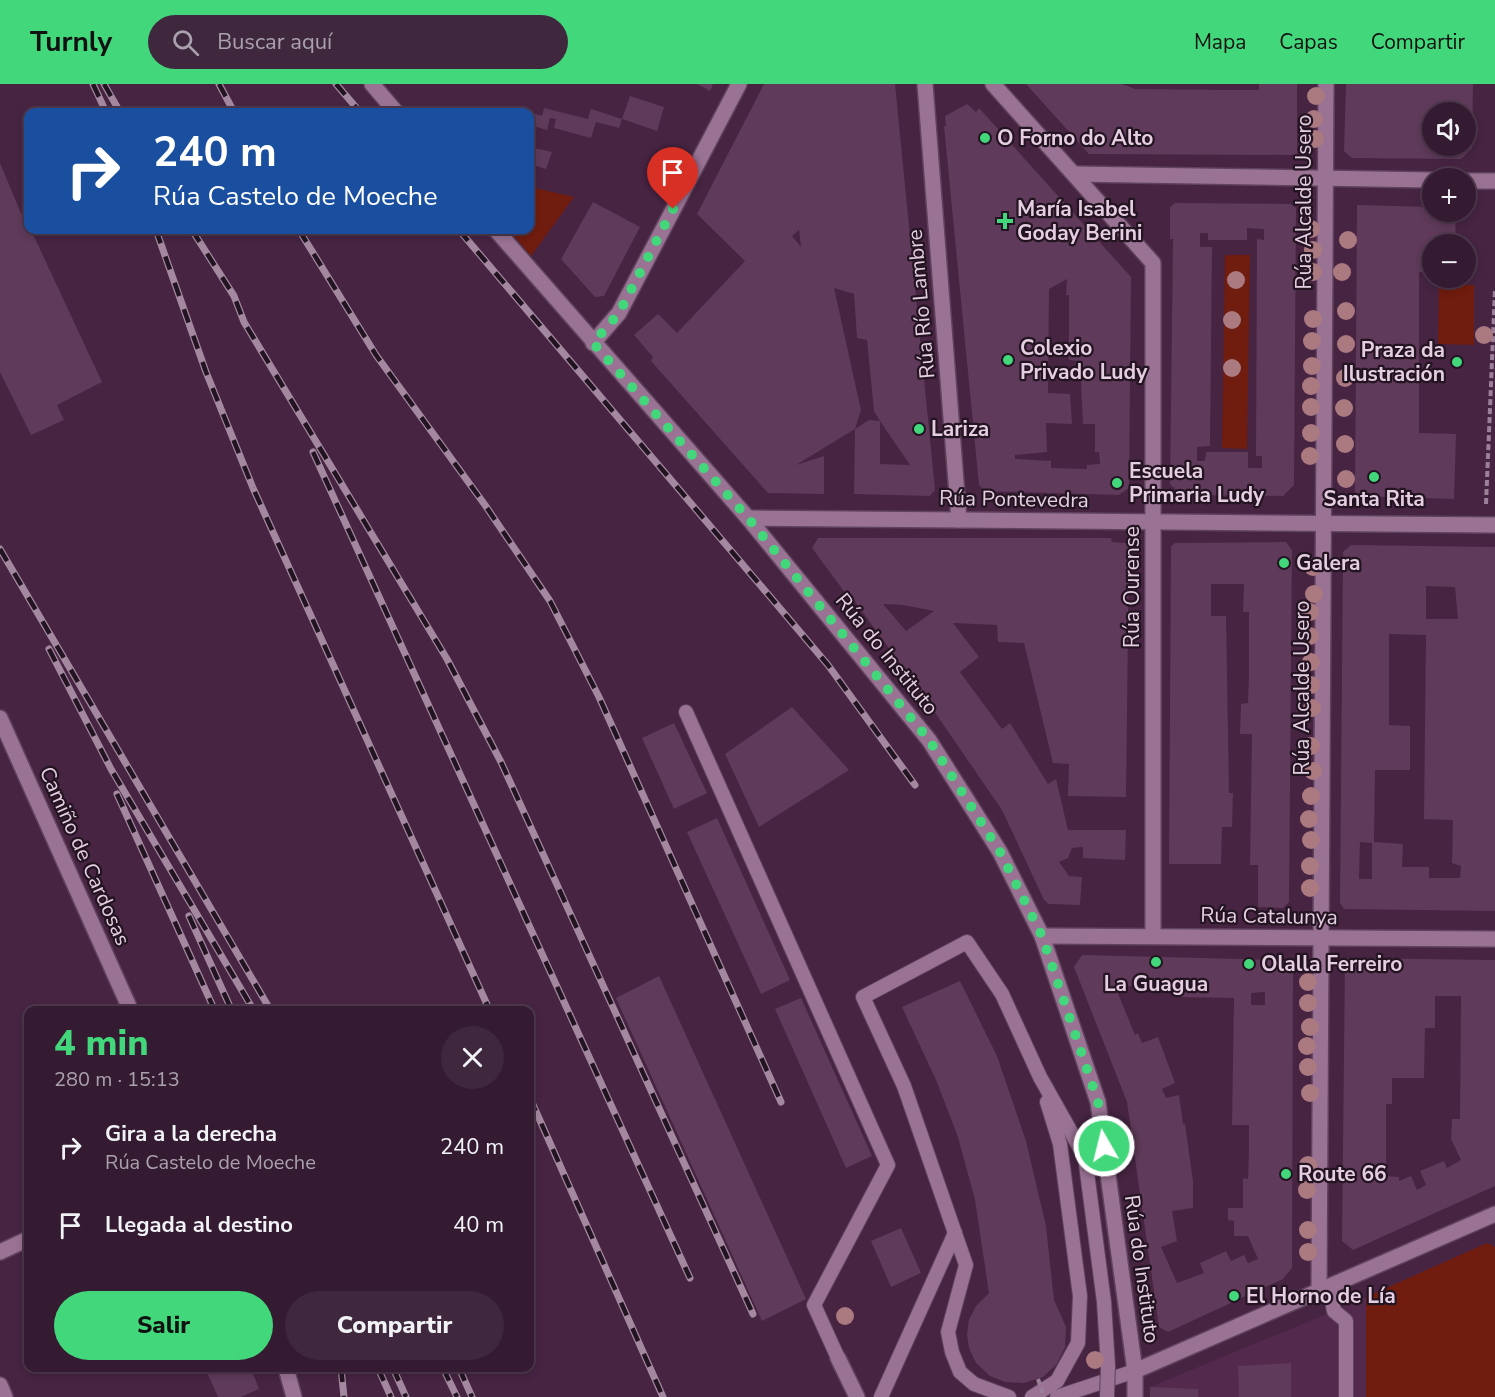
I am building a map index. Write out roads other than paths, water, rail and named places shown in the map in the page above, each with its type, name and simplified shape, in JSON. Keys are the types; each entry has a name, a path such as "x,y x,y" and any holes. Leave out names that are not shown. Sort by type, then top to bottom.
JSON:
{"street":[{"path":"372,84 393,108"},
{"path":"593,343 619,313 739,84"},
{"name":"Rúa Río Lambre","path":"925,84 959,520"},
{"name":"Rúa Ourense","path":"993,84 1153,263 1153,936"},
{"name":"Rúa Alcalde Usero","path":"1324,1289 1321,937 1326,84"},
{"path":"1074,174 1422,180"},
{"path":"1476,181 1495,181"},
{"name":"Rúa do Instituto","path":"499,234 748,518 929,740 1000,852 1042,936 1098,1102 1135,1371 1135,1397"},
{"name":"Rúa Pontevedra","path":"748,518 1495,525"},
{"name":"Camiño de Cardosas","path":"0,718 129,1006"},
{"name":"Rúa Catalunya","path":"1042,936 1495,939"},
{"path":"1135,1371 1495,1214"},
{"path":"0,1252 24,1241"},
{"path":"838,1358 857,1397"},
{"path":"287,1372 294,1397"},
{"path":"0,1385 5,1397"}],"lane":[{"path":"686,712 888,1165 814,1305 838,1358"},
{"path":"1009,1397 974,1384 960,1372 952,1352 948,1332 966,1265 904,1086 863,997 968,942 1002,994 1040,1077 1085,1157 1104,1302 1108,1366 1107,1397"},
{"path":"1032,1397 1057,1381 1078,1343 1080,1296 1060,1144 1040,1077"},
{"path":"881,1397 955,1233"},
{"path":"1324,1289 1334,1311 1346,1321 1346,1397"},
{"path":"1057,1397 1135,1371"}],"railway":[{"path":"93,84 104,108"},
{"path":"104,84 118,108"},
{"path":"219,84 232,108"},
{"path":"336,84 357,108"},
{"path":"157,234 206,372 253,488 488,1006"},
{"path":"195,234 234,296 244,322 447,659 501,762 753,1314"},
{"path":"301,234 376,355 485,505 550,601 599,697 781,1102"},
{"path":"462,234 828,665 915,785"},
{"path":"313,452 690,1278"},
{"path":"0,549 268,1006"},
{"path":"49,649 111,769 251,1006"},
{"path":"117,794 213,1006"},
{"path":"189,916 230,1006"},
{"path":"534,1107 663,1397"},
{"path":"341,1372 344,1397"},
{"path":"380,1372 391,1397"},
{"path":"395,1372 406,1397"},
{"path":"445,1372 457,1397"},
{"path":"461,1372 472,1397"}],"place":[{"name":"O Forno do Alto","path":"985,138"},
{"name":"María Isabel Goday Berini","path":"1005,221"},
{"name":"Colexio Privado Ludy","path":"1008,360"},
{"name":"Praza da Ilustración","path":"1457,362"},
{"name":"Lariza","path":"919,429"},
{"name":"Santa Rita","path":"1374,477"},
{"name":"Escuela Primaria Ludy","path":"1117,483"},
{"name":"Galera","path":"1284,563"},
{"name":"La Guagua","path":"1156,962"},
{"name":"Olalla Ferreiro","path":"1249,964"},
{"name":"Route 66","path":"1286,1174"},
{"name":"El Horno de Lía","path":"1234,1296"}]}
